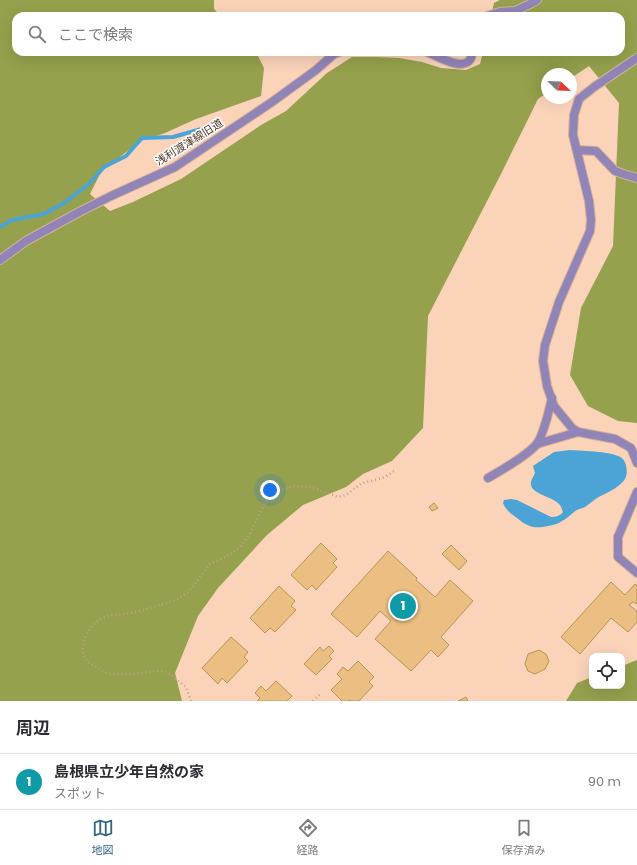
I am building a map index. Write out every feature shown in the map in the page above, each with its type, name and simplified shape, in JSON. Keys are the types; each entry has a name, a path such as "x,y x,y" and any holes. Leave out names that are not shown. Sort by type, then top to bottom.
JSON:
{"street":[{"path":"500,12 515,11 537,0"},
{"name":"浅利渡津線旧道","path":"0,260 26,242 81,211 174,167 272,102 316,70 332,56"},
{"path":"437,56 454,63 464,63 469,61 471,56"},
{"path":"637,58 594,87 580,99 574,115 573,135 589,201 591,220 590,231 559,302 545,345 544,361 547,386 554,406 572,428 578,432 615,439 631,448 637,463"},
{"path":"577,150 596,151 615,171 637,178"},
{"path":"537,444 549,413 552,398"},
{"path":"488,478 508,466 537,444 578,432"},
{"path":"637,492 618,537 618,557 637,574"}],"path":[{"path":"191,701 186,687 179,680 164,671 132,674 110,674 88,662 83,655 83,646 86,635 92,626 100,619 108,616 131,613 158,606 178,599 187,593 210,564 231,554 240,547 250,534 267,501 278,492 293,486 312,487 338,497 346,495 362,483 384,477 394,471"},
{"path":"312,701 320,694"}],"green space":[{"path":"0,0 214,0 214,9 217,12 12,12 12,56 258,56 264,68 261,96 196,119 165,133 140,141 101,172 90,194 110,211 133,202 181,179 261,125 286,111 327,73 352,57 399,58 422,62 441,68 466,70 480,64 482,56 625,56 625,12 492,12 494,3 500,0 637,0 637,423 618,421 588,406 570,375 581,308 613,246 619,103 589,66 577,74 577,68 541,68 541,97 538,99 428,316 423,428 392,461 363,474 346,487 303,505 267,535 218,588 198,616 175,673 182,701 0,701"},
{"path":"637,660 637,701 566,701 577,683 589,678 589,689 625,689 625,665"}],"water":[{"path":"570,450 598,452 619,456 623,459 626,466 627,474 625,479 616,488 597,498 585,507 575,511 554,525 543,527 531,526 509,512 503,503 504,500 511,499 517,500 551,517 558,516 563,512 559,504 535,491 532,488 531,482 535,473 533,466 554,452"}],"building":[{"path":"434,503 438,508 432,511 429,507"},
{"path":"321,543 337,559 333,563 337,567 316,590 312,585 307,590 291,575"},
{"path":"451,545 467,561 459,570 442,554"},
{"path":"388,551 435,597 450,580 473,601 441,637 449,645 438,657 431,650 411,671 375,639 391,621 380,611 357,637 331,614"},
{"path":"611,582 625,595 635,584 637,586 637,604 633,602 629,605 637,611 637,622 628,632 611,618 580,654 561,637"},
{"path":"279,586 295,601 291,606 296,610 275,632 270,628 265,633 250,618"},
{"path":"231,637 248,652 244,657 248,661 227,683 222,678 218,684 202,668"},
{"path":"329,646 334,651 329,656 332,659 316,675 304,664 320,647 323,651"},
{"path":"539,650 546,654 549,661 545,669 535,674 528,671 525,664 528,654"},
{"path":"358,661 374,677 369,682 373,686 359,701 342,701 331,690 342,679 337,674 343,667 348,671"},
{"path":"276,681 292,696 287,701 257,701 260,698 255,693 261,686 266,691"},
{"path":"466,697 468,701 458,701"}],"waterway":[{"path":"0,227 12,220 44,214 64,203 89,184 104,167 126,156 142,138 173,137 212,126"}],"place":[{"name":"島根県立少年自然の家","path":"403,606"}]}
